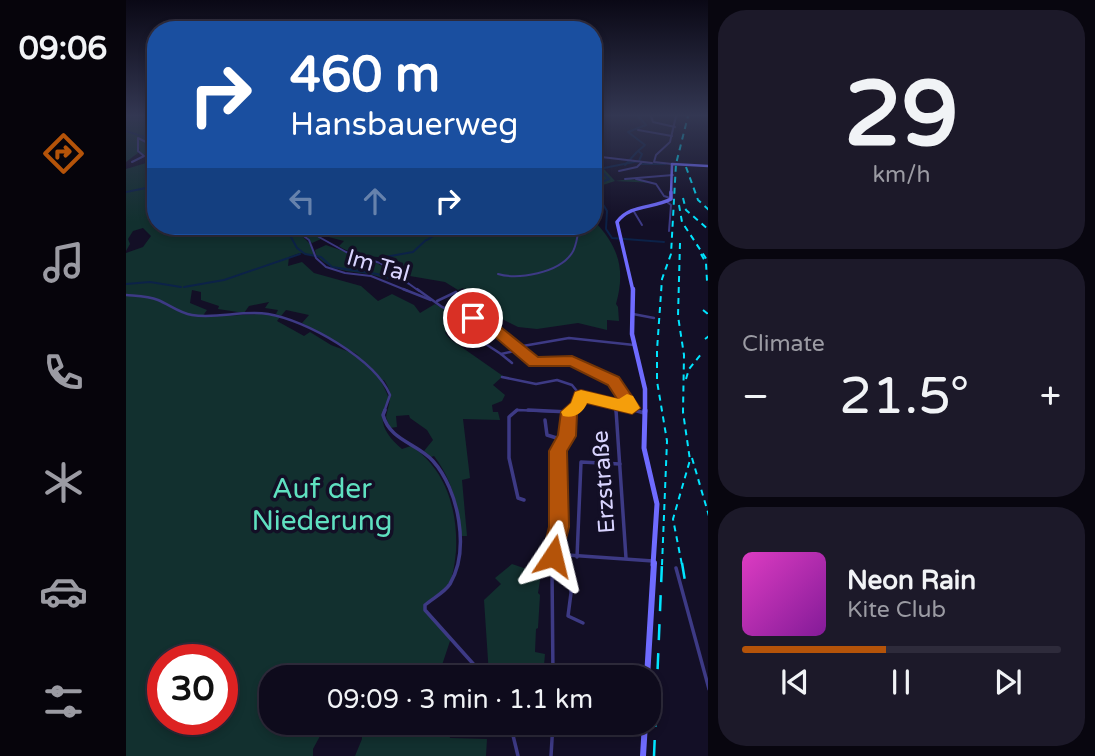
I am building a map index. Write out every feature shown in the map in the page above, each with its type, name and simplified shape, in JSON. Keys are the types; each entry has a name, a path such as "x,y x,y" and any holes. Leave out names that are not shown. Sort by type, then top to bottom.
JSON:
{"main road":[{"path":"648,665 657,504 645,448 645,389 634,345 633,289 620,239 618,219 633,209 669,200 672,164 708,166"},
{"path":"643,756 644,735"}],"street":[{"path":"132,162 144,156 138,151"},
{"path":"654,163 655,156 660,151"},
{"path":"602,157 672,164"},
{"path":"620,171 638,167 638,162"},
{"path":"625,179 673,175"},
{"path":"633,179 656,184 669,200 669,231"},
{"path":"633,209 642,225"},
{"name":"Im Tal","path":"302,235 309,240 316,257 326,267 345,273 371,276 476,319 492,327 534,363 572,361 614,381 632,408"},
{"name":"Im Tal","path":"318,235 346,251 376,262 435,301"},
{"path":"498,274 503,277 524,275 546,269 571,254 577,235"},
{"name":"Im Tal","path":"435,301 456,292"},
{"path":"126,295 156,300 162,305 194,315 260,313 283,317 303,324 375,371 389,391 390,399 383,415 387,427 433,461 457,505 459,534 453,578 449,588 425,605 425,610 476,665"},
{"path":"633,314 654,318"},
{"path":"476,319 461,328 512,363"},
{"path":"501,354 569,338 634,345"},
{"path":"502,376 518,383 562,381 578,389 581,396 578,406 569,412 517,410 509,417 509,452 514,486 518,498 524,500"},
{"path":"581,396 644,413"},
{"name":"Erzstraße","path":"615,403 626,558"},
{"path":"552,665 553,554 559,527 557,457 568,432 569,412"},
{"path":"545,420 547,435 563,440"},
{"path":"577,557 581,462 620,464"},
{"path":"553,554 653,561"},
{"path":"569,556 571,593 568,616 583,623"},
{"path":"676,568 708,689"},
{"path":"513,735 518,756"},
{"path":"551,756 552,735"}],"green space":[{"path":"126,151 138,151 138,153 126,162"},
{"path":"147,163 147,232 143,228 133,231 128,239 130,244 126,251 126,169"},
{"path":"602,167 615,181 602,185"},
{"path":"630,179 654,183 615,181"},
{"path":"602,230 615,252 620,271 616,304 619,321 607,320 607,330 578,323 537,329 518,327 472,304 468,301 472,296 463,288 458,290 445,282 404,275 403,263 354,253 339,246 344,241 321,235 602,235"},
{"name":"Auf der Niederung","path":"150,235 301,235 312,246 314,255 300,253 289,257 288,266 302,262 314,273 361,286 378,301 392,294 414,305 420,313 435,304 449,312 465,316 445,333 503,376 493,385 505,395 502,401 492,405 493,412 498,412 500,420 463,419 470,478 462,480 467,536 460,536 456,504 446,474 434,456 431,457 424,451 433,440 427,430 409,415 396,416 397,427 390,428 386,417 390,394 384,380 381,381 389,398 383,413 387,432 402,449 411,446 433,466 452,506 456,551 452,575 444,589 424,604 425,610 451,638 442,665 259,665 259,735 321,735 313,749 313,756 126,756 126,253 143,247","holes":["192,290 201,292 201,300 219,306 218,309 244,313 249,306 269,302 265,308 278,310 276,314 281,316 286,310 309,315 302,323 360,356 331,345 310,332 304,336 277,321 280,317 261,314 202,317 207,310 190,303"]},
{"path":"302,235 317,235 321,239 312,243"},
{"path":"326,245 360,257 356,262 375,262 401,278 387,278 333,267 316,255 315,250"},
{"path":"512,564 541,574 535,652 545,654 544,665 488,665 484,600 501,584 495,578"},
{"path":"362,735 449,735 450,738 487,739 486,756 355,756"}],"waterway":[{"path":"626,164 639,161 642,154 638,151"},
{"path":"626,164 637,152"},
{"path":"602,168 626,164"},
{"path":"641,164 665,164"},
{"path":"602,172 609,179 602,182"},
{"path":"126,192 147,188"},
{"path":"602,203 607,211 606,229 612,238 664,242"},
{"path":"290,235 297,248 305,254 321,257 332,267 377,274 409,284"},
{"path":"427,240 435,235"},
{"path":"385,257 413,252 426,240"},
{"path":"184,287 224,280 300,254"},
{"path":"380,261 383,258"},
{"path":"126,284 150,282 181,287"}],"railway":[{"path":"662,565 667,441 657,381 657,350 662,279 671,254 676,164 679,151"},
{"path":"686,167 698,200 708,209"},
{"path":"683,198 686,210 708,229"},
{"path":"679,205 682,222 708,261"},
{"path":"680,243 678,316 684,355 683,412 690,460 673,519 682,565"},
{"path":"701,254 706,263 707,281"},
{"path":"703,310 708,314"},
{"path":"686,379 689,369 702,353"},
{"path":"692,458 708,513"},
{"path":"654,756 662,563"},
{"path":"682,563 685,581"}],"slow traffic":[{"path":"569,412 578,406 581,396 632,408 627,400"}],"route":[{"path":"473,318 492,327 534,363 568,360 614,381 632,408 581,396 578,406 569,412 567,436 558,451 559,527 553,556"}]}
